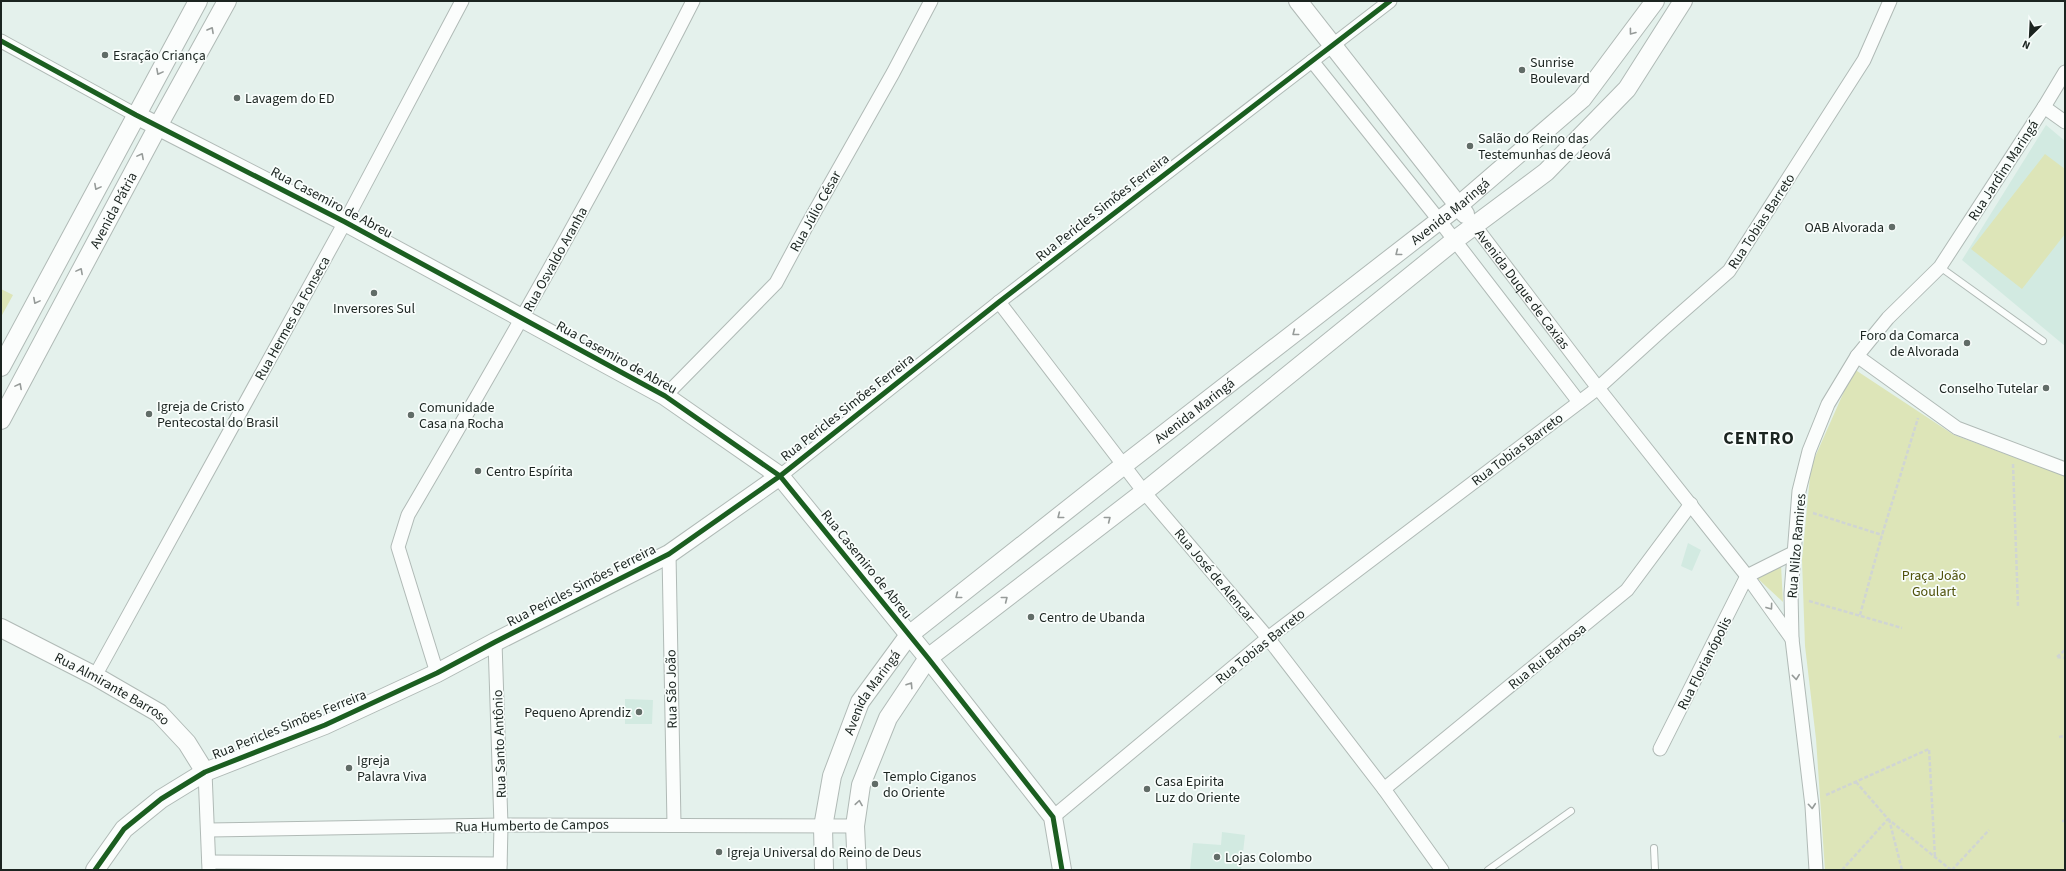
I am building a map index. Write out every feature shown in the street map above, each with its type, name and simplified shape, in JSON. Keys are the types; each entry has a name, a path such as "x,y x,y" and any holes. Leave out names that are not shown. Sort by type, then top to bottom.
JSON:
{"street":[{"name":"Avenida Pátria","path":"1,367 198,1"},
{"name":"Avenida Pátria","path":"1,420 158,126 227,1"},
{"name":"Rua Hermes da Fonseca","path":"95,676 345,222 462,1"},
{"name":"Rua Osvaldo Aranha","path":"437,673 398,547 408,516 522,318 656,74 693,1"},
{"name":"Rua Júlio César","path":"665,396 776,283 894,73 931,1"},
{"name":"Avenida Duque de Caxias","path":"1298,1 1475,226 1598,388 1747,576 1792,639"},
{"name":"Rua Pericles Simões Ferreira","path":"95,870 124,829 161,799 205,772 325,725 437,673 669,554 780,476 999,302 1390,1"},
{"name":"Avenida Maringá","path":"824,870 823,826 832,776 860,702 909,635 1124,465 1458,206 1582,99 1655,1"},
{"name":"Avenida Maringá","path":"857,870 855,826 861,785 888,718 928,658 1144,492 1455,240 1546,172 1627,89 1683,1"},
{"name":"Rua Tobias Barreto","path":"1053,817 1268,638 1598,388 1663,328 1729,271 1864,60 1890,1"},
{"name":"Rua Casemiro de Abreu","path":"1,41 136,116 345,222 665,396 780,476 928,658 1053,817 1062,870"},
{"name":"Avenida Duque de Caxias","path":"1312,61 1440,220 1579,402"},
{"name":"Rua Jardim Maringá","path":"1940,267 2044,107 2065,72"},
{"path":"2044,107 2065,122"},
{"name":"Rua Nilzo Ramires","path":"1816,870 1812,806 1792,639 1791,593 1793,553 1798,524 1800,491 1809,450 1828,404 1857,356 1888,318 1940,267"},
{"name":"Rua José de Alencar","path":"999,302 1144,492 1268,638 1384,789 1442,870"},
{"path":"1857,356 1957,428 2065,469"},
{"name":"Rua Rui Barbosa","path":"1384,789 1628,590 1691,504"},
{"path":"1747,576 1793,553"},
{"name":"Rua São João","path":"669,554 674,824"},
{"name":"Rua Florianópolis","path":"1660,749 1747,576"},
{"name":"Rua Almirante Barroso","path":"1,628 95,676 159,713 187,743 205,772"},
{"name":"Rua Santo Antônio","path":"495,642 501,825 500,867"},
{"path":"205,772 209,830 209,866 500,867"},
{"name":"Rua Humberto de Campos","path":"209,830 501,825 674,824 855,826"}],"lane":[{"path":"1940,267 2043,342"},
{"path":"1488,870 1571,811"},
{"path":"1654,848 1655,870"}],"path":[{"path":"1860,615 1882,535 1918,418"},
{"path":"2012,461 2018,607"},
{"path":"1813,513 1882,535"},
{"path":"1809,601 1902,628"},
{"path":"2065,650 2057,658 2065,658"},
{"path":"2059,737 2065,736"},
{"path":"1822,797 1929,749 1935,857"},
{"path":"1856,782 1888,819 1952,870 1989,830"},
{"path":"1842,870 1888,819"},
{"path":"1888,819 1902,870"}],"shaded area":[{"path":"2046,125 2065,141 2065,346 1962,260"},
{"path":"1688,543 1701,550 1692,571 1681,566"},
{"name":"Pequeno Aprendiz","path":"625,699 653,700 652,724 625,724"},
{"name":"Lojas Colombo","path":"1222,832 1245,835 1241,870 1190,870 1193,843 1221,845"}],"green space":[{"path":"2045,154 2065,169 2065,234 2022,289 1971,249"},
{"path":"1,289 13,295 1,317"},
{"name":"Praça João Goulart","path":"1854,369 1954,435 2065,476 2065,870 1825,870 1816,739 1805,646 1802,560 1811,466"},
{"path":"1781,565 1783,602 1755,576"}],"cycle path":[{"path":"95,870 124,829 161,799 205,772 325,725 437,673 669,554 780,476 999,302 1390,1"},
{"path":"1,41 136,115 345,222 665,396 780,476 928,658 1053,817 1062,870"}],"place":[{"name":"Esração Criança","path":"105,55"},
{"name":"Sunrise Boulevard","path":"1522,70"},
{"name":"Lavagem do ED","path":"237,98"},
{"name":"Salão do Reino das Testemunhas de Jeová","path":"1470,146"},
{"name":"OAB Alvorada","path":"1892,227"},
{"name":"Inversores Sul","path":"374,293"},
{"name":"Foro da Comarca de Alvorada","path":"1967,343"},
{"name":"Conselho Tutelar","path":"2046,388"},
{"name":"Igreja de Cristo Pentecostal do Brasil","path":"149,414"},
{"name":"Comunidade Casa na Rocha","path":"411,415"},
{"name":"Centro Espírita","path":"478,471"},
{"name":"Centro de Ubanda","path":"1031,617"},
{"name":"Pequeno Aprendiz","path":"639,712"},
{"name":"Igreja Palavra Viva","path":"349,768"},
{"name":"Templo Ciganos do Oriente","path":"875,784"},
{"name":"Casa Epirita Luz do Oriente","path":"1147,789"},
{"name":"Igreja Universal do Reino de Deus","path":"719,852"},
{"name":"Lojas Colombo","path":"1217,857"}],"district":[{"name":"CENTRO","path":"1759,438"}]}
